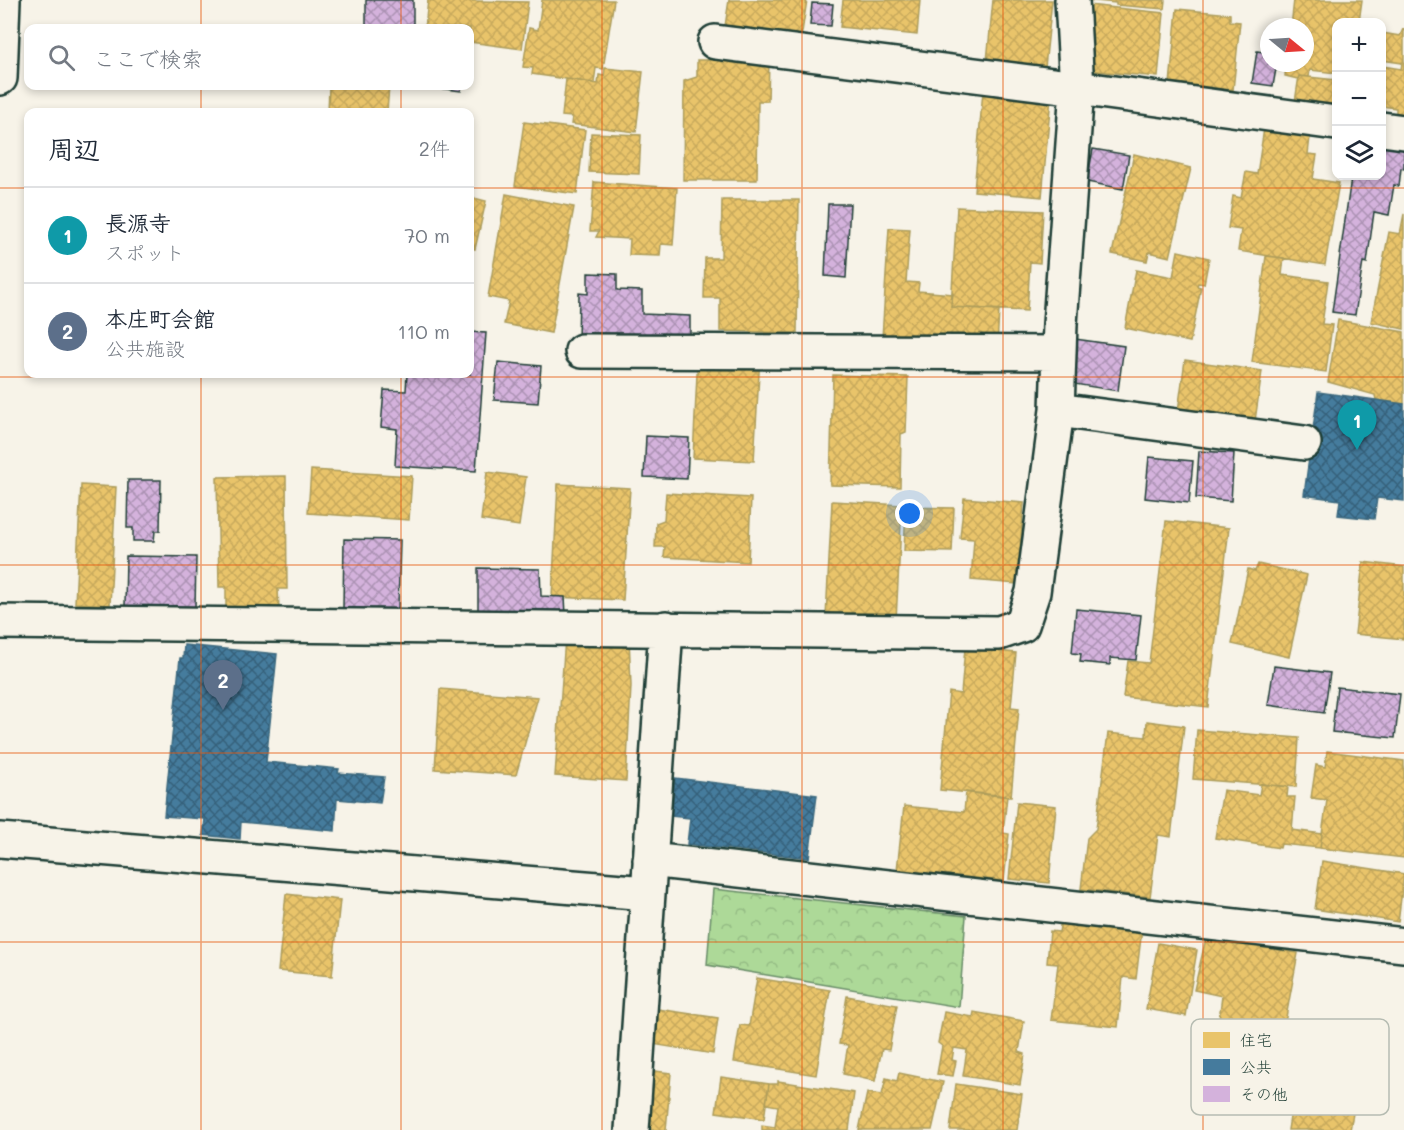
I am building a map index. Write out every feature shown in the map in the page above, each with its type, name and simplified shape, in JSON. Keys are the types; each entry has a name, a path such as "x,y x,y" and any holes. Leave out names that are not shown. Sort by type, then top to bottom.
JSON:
{"street":[{"path":"0,78 3,0"},
{"path":"0,622 999,633 1022,625 1033,592 1057,410 1077,88 1072,0"},
{"path":"715,42 1332,122"},
{"path":"1386,130 1404,132"},
{"path":"582,351 1059,353"},
{"path":"1057,410 1304,442"},
{"path":"632,1130 666,628"},
{"path":"0,840 647,893"},
{"path":"650,860 1404,945"}],"green space":[{"path":"713,889 966,916 959,1007 707,965"}],"building: 住宅":[{"path":"428,0 528,2 522,49 474,43 474,24 425,24"},
{"path":"542,0 614,0 603,69 596,68 594,83 532,74 533,68 523,67 529,28 538,30"},
{"path":"729,0 807,0 800,45 724,33"},
{"path":"843,0 920,0 917,35 840,27"},
{"path":"993,0 1052,0 1045,67 987,61"},
{"path":"1086,0 1165,0 1164,9"},
{"path":"1294,0 1362,0 1360,18 1332,18 1332,73 1314,70 1314,18 1292,18"},
{"path":"1088,5 1164,13 1158,77 1086,70"},
{"path":"1177,9 1230,14 1230,21 1240,22 1233,90 1170,84"},
{"path":"1404,29 1404,114 1396,113 1396,108 1386,107 1386,67 1401,69 1402,63 1386,61 1386,34 1400,36"},
{"path":"697,60 769,60 768,101 758,101 757,180 683,180 684,81 697,77"},
{"path":"605,68 643,72 636,132 571,124 572,117 562,116 566,79 598,84 599,75 604,76"},
{"path":"1285,72 1310,72 1309,77 1299,76 1298,79 1285,76"},
{"path":"1299,76 1332,80 1332,107 1295,102"},
{"path":"329,90 389,90 387,108 328,108"},
{"path":"983,91 1051,97 1042,197 974,191"},
{"path":"524,122 585,130 577,194 515,186"},
{"path":"1265,122 1311,129 1308,154 1317,155 1313,179 1339,183 1325,265 1238,251 1241,230 1228,228 1233,196 1241,198 1246,172 1257,174"},
{"path":"591,133 641,135 639,174 589,172"},
{"path":"1134,154 1191,168 1170,257 1149,252 1147,261 1112,254"},
{"path":"594,182 677,188 673,245 661,244 660,256 629,255 630,239 596,237 599,231 590,231"},
{"path":"506,194 574,207 551,333 504,324 509,301 488,297"},
{"path":"474,198 486,201 474,249"},
{"path":"722,200 799,200 797,333 720,331 720,298 704,298 705,258 721,258"},
{"path":"957,207 1043,211 1040,263 1030,262 1027,311 951,307"},
{"path":"1404,214 1404,329 1371,322 1389,232 1400,234"},
{"path":"889,228 910,229 906,282 919,283 918,291 953,294 951,307 999,310 997,345 882,338"},
{"path":"1178,251 1209,258 1204,284 1198,283 1197,286 1201,287 1190,342 1125,328 1136,270 1173,277"},
{"path":"1266,256 1284,258 1282,275 1328,281 1322,324 1332,325 1326,372 1252,362"},
{"path":"1338,320 1404,332 1404,404 1376,400 1375,395 1328,382"},
{"path":"698,353 760,356 754,461 693,458"},
{"path":"1185,360 1262,371 1255,421 1178,411"},
{"path":"833,375 908,377 906,432 901,434 900,487 830,485"},
{"path":"311,470 412,476 409,520 308,513"},
{"path":"487,472 526,477 519,526 481,520"},
{"path":"286,476 287,589 278,589 279,609 226,609 226,587 219,587 217,477"},
{"path":"558,484 630,488 623,600 552,597"},
{"path":"81,485 116,487 110,605 75,603"},
{"path":"666,493 751,498 748,562 664,557 665,547 655,547 656,523 664,520"},
{"path":"964,498 1024,503 1017,584 971,580 974,539 960,538"},
{"path":"832,501 902,505 896,620 826,617"},
{"path":"906,507 954,508 952,552 904,551"},
{"path":"1166,521 1229,528 1208,707 1123,697 1128,661 1149,663"},
{"path":"1363,562 1404,567 1404,639 1355,634"},
{"path":"1258,564 1307,575 1289,657 1232,644 1248,569 1255,571"},
{"path":"629,637 631,686 626,781 555,776 565,638"},
{"path":"965,648 1016,653 1011,707 1019,708 1011,797 940,790 949,692 961,694"},
{"path":"440,689 538,697 516,775 435,769"},
{"path":"1147,721 1184,726 1171,837 1158,835 1150,897 1081,889 1087,838 1096,829 1108,733 1146,737"},
{"path":"1197,730 1299,738 1296,787 1193,779"},
{"path":"1327,751 1404,761 1402,815 1404,816 1404,858 1320,848 1327,800 1311,798 1316,765 1325,767"},
{"path":"1261,784 1288,787 1287,797 1295,797 1292,830 1322,834 1320,848 1281,844 1280,848 1215,838 1223,790 1259,795"},
{"path":"966,792 1007,796 1003,833 1009,834 1004,881 897,870 904,806 964,812"},
{"path":"1017,802 1056,806 1049,883 1009,879"},
{"path":"1322,861 1404,874 1398,922 1315,909"},
{"path":"286,894 340,900 332,976 278,971"},
{"path":"1061,920 1142,929 1136,979 1123,977 1118,1027 1051,1020 1058,964 1047,963 1050,931 1059,932"},
{"path":"1206,938 1298,953 1286,1019 1219,1019 1222,996 1194,990"},
{"path":"1158,943 1197,950 1186,1016 1146,1009"},
{"path":"757,978 830,990 816,1075 734,1062 740,1025 749,1026"},
{"path":"847,996 897,1005 889,1050 882,1049 875,1081 843,1074 848,1045 839,1044"},
{"path":"651,1008 718,1018 713,1054 646,1043"},
{"path":"944,1012 973,1017 974,1012 1024,1021 1019,1052 1025,1054 1020,1085 963,1076 967,1050 954,1048 952,1060 956,1061 953,1076 937,1074 942,1046 938,1043"},
{"path":"646,1070 671,1073 666,1130 642,1130"},
{"path":"899,1073 943,1082 932,1130 859,1130 867,1093 882,1095 886,1078 897,1081"},
{"path":"721,1077 769,1084 764,1119 716,1112"},
{"path":"778,1081 854,1093 849,1130 762,1130 762,1125 775,1127 778,1106 766,1104 769,1084 778,1084"},
{"path":"956,1084 1022,1094 1017,1130 950,1130"},
{"path":"1290,1115 1353,1115 1350,1130 1288,1130"}],"building: 公共":[{"path":"1318,392 1404,404 1404,501 1377,498 1374,519 1338,515 1340,500 1304,495"},
{"path":"184,645 277,654 266,762 339,769 338,773 384,777 380,803 337,799 335,831 241,822 240,839 203,835 205,819 164,816 180,658 183,658"},
{"path":"675,778 817,795 809,858 687,844 690,818 671,816"}],"building: その他":[{"path":"366,0 413,0 413,24 366,24"},
{"path":"812,3 833,4 831,26 810,25"},
{"path":"1257,51 1260,52 1260,72 1275,72 1273,86 1252,83"},
{"path":"1386,141 1404,143 1404,169 1401,168 1399,186 1394,185 1389,215 1374,212 1367,263 1363,262 1355,315 1332,312 1351,180 1386,180"},
{"path":"1093,149 1129,155 1123,189 1087,182"},
{"path":"828,204 850,204 846,278 825,276"},
{"path":"588,273 617,274 617,290 642,291 642,314 690,316 690,344 578,342 579,293 588,294"},
{"path":"474,332 486,333 476,471 395,466 397,429 381,427 384,390 406,391 407,378 474,378"},
{"path":"1075,339 1124,346 1118,391 1068,383"},
{"path":"498,362 541,366 538,403 494,400"},
{"path":"646,436 689,438 687,479 644,477"},
{"path":"1199,451 1234,453 1231,501 1196,498"},
{"path":"1149,457 1193,461 1189,503 1145,498"},
{"path":"128,480 161,480 160,531 155,531 154,541 133,541 133,528 127,528"},
{"path":"344,539 400,540 398,610 343,608"},
{"path":"126,556 196,557 195,608 125,607"},
{"path":"478,568 540,569 541,596 565,597 566,615 478,613"},
{"path":"1076,609 1141,615 1136,660 1110,658 1110,665 1080,662 1081,654 1072,653"},
{"path":"1274,666 1330,673 1324,713 1268,705"},
{"path":"1337,687 1400,694 1395,738 1332,732"}],"place":[{"name":"長源寺","path":"1357,450"},
{"name":"本庄町会館","path":"223,710"}]}
